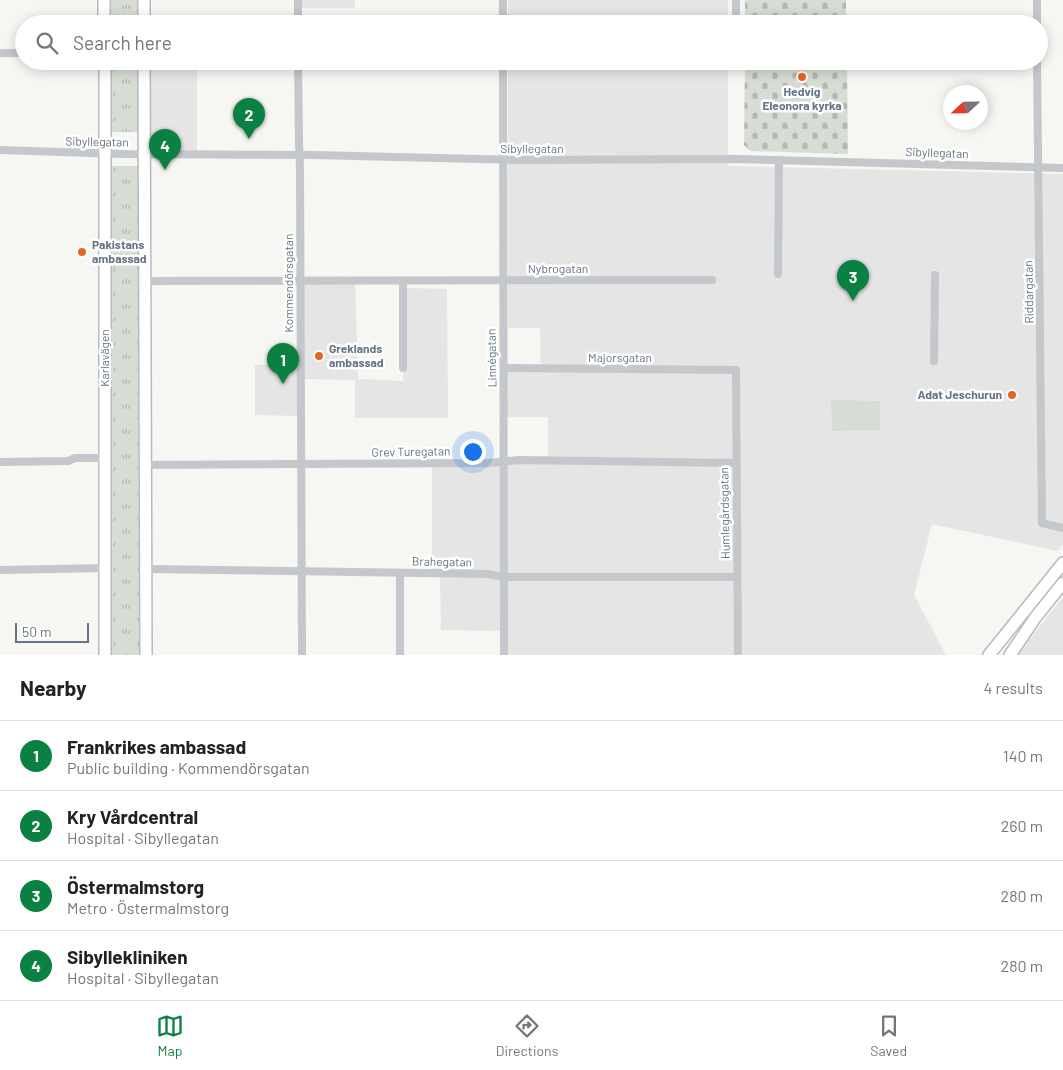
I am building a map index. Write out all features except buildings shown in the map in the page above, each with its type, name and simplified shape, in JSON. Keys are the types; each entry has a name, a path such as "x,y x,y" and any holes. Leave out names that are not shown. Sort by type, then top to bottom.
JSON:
{"street":[{"path":"104,0 104,15"},
{"path":"144,0 144,15"},
{"path":"298,0 298,15"},
{"path":"502,0 503,15"},
{"path":"736,0 736,15"},
{"path":"1037,0 1037,15"},
{"path":"0,53 15,53"},
{"name":"Karlavägen","path":"104,70 106,153 105,655"},
{"path":"144,70 146,655"},
{"name":"Kommendörsgatan","path":"298,70 302,655"},
{"name":"Linnégatan","path":"503,70 504,655"},
{"name":"Riddargatan","path":"1036,70 1039,168 1042,524 1063,528"},
{"name":"Sibyllegatan","path":"0,150 503,160 779,160 1063,168"},
{"path":"778,274 779,160"},
{"path":"934,361 935,275"},
{"name":"Nybrogatan","path":"145,281 712,280"},
{"path":"402,368 403,281"},
{"name":"Majorsgatan","path":"504,368 736,370"},
{"name":"Humlegårdsgatan","path":"736,370 738,655"},
{"path":"0,462 68,461 75,458 105,458"},
{"name":"Grev Turegatan","path":"146,466 488,463 540,460 736,463"},
{"path":"989,655 1063,563"},
{"path":"0,570 105,568"},
{"name":"Brahegatan","path":"146,569 488,574 504,577 737,577"},
{"path":"400,573 400,655"},
{"path":"998,655 1063,582"},
{"path":"1010,655 1035,618 1063,582"}],"shaded area":[{"path":"301,0 355,0 355,8 301,8"},
{"path":"508,0 728,0 728,15 508,15"},
{"path":"150,70 197,70 197,156 151,155"},
{"path":"508,70 728,70 728,166 1063,174 1063,544 1058,551 932,524 914,595 946,655 503,655 503,631 441,630 440,572 432,572 432,462 548,461 548,417 505,417 505,367 541,367 540,328 508,328"},
{"path":"301,280 355,280 358,379 403,381 404,288 447,289 448,418 355,418 355,380 302,379 302,416 255,415 255,365 302,365"},
{"path":"1063,597 1063,655 1016,655 1041,625"}],"green space":[{"path":"109,0 138,0 138,15 109,15"},
{"path":"745,0 846,0 846,15 745,15"},
{"path":"109,70 138,70 138,132 110,132"},
{"path":"745,70 847,70 848,154 750,151 744,145"},
{"path":"112,166 138,166 139,655 111,655"},
{"path":"831,400 880,401 880,430 832,431"}],"place":[{"name":"Hedvig Eleonora kyrka","path":"802,77"},
{"name":"Kry Vårdcentral","path":"249,139"},
{"name":"Sibyllekliniken","path":"165,170"},
{"name":"Pakistans ambassad","path":"82,252"},
{"name":"Östermalmstorg","path":"853,301"},
{"name":"Greklands ambassad","path":"319,356"},
{"name":"Frankrikes ambassad","path":"283,384"},
{"name":"Adat Jeschurun","path":"1012,395"}]}
